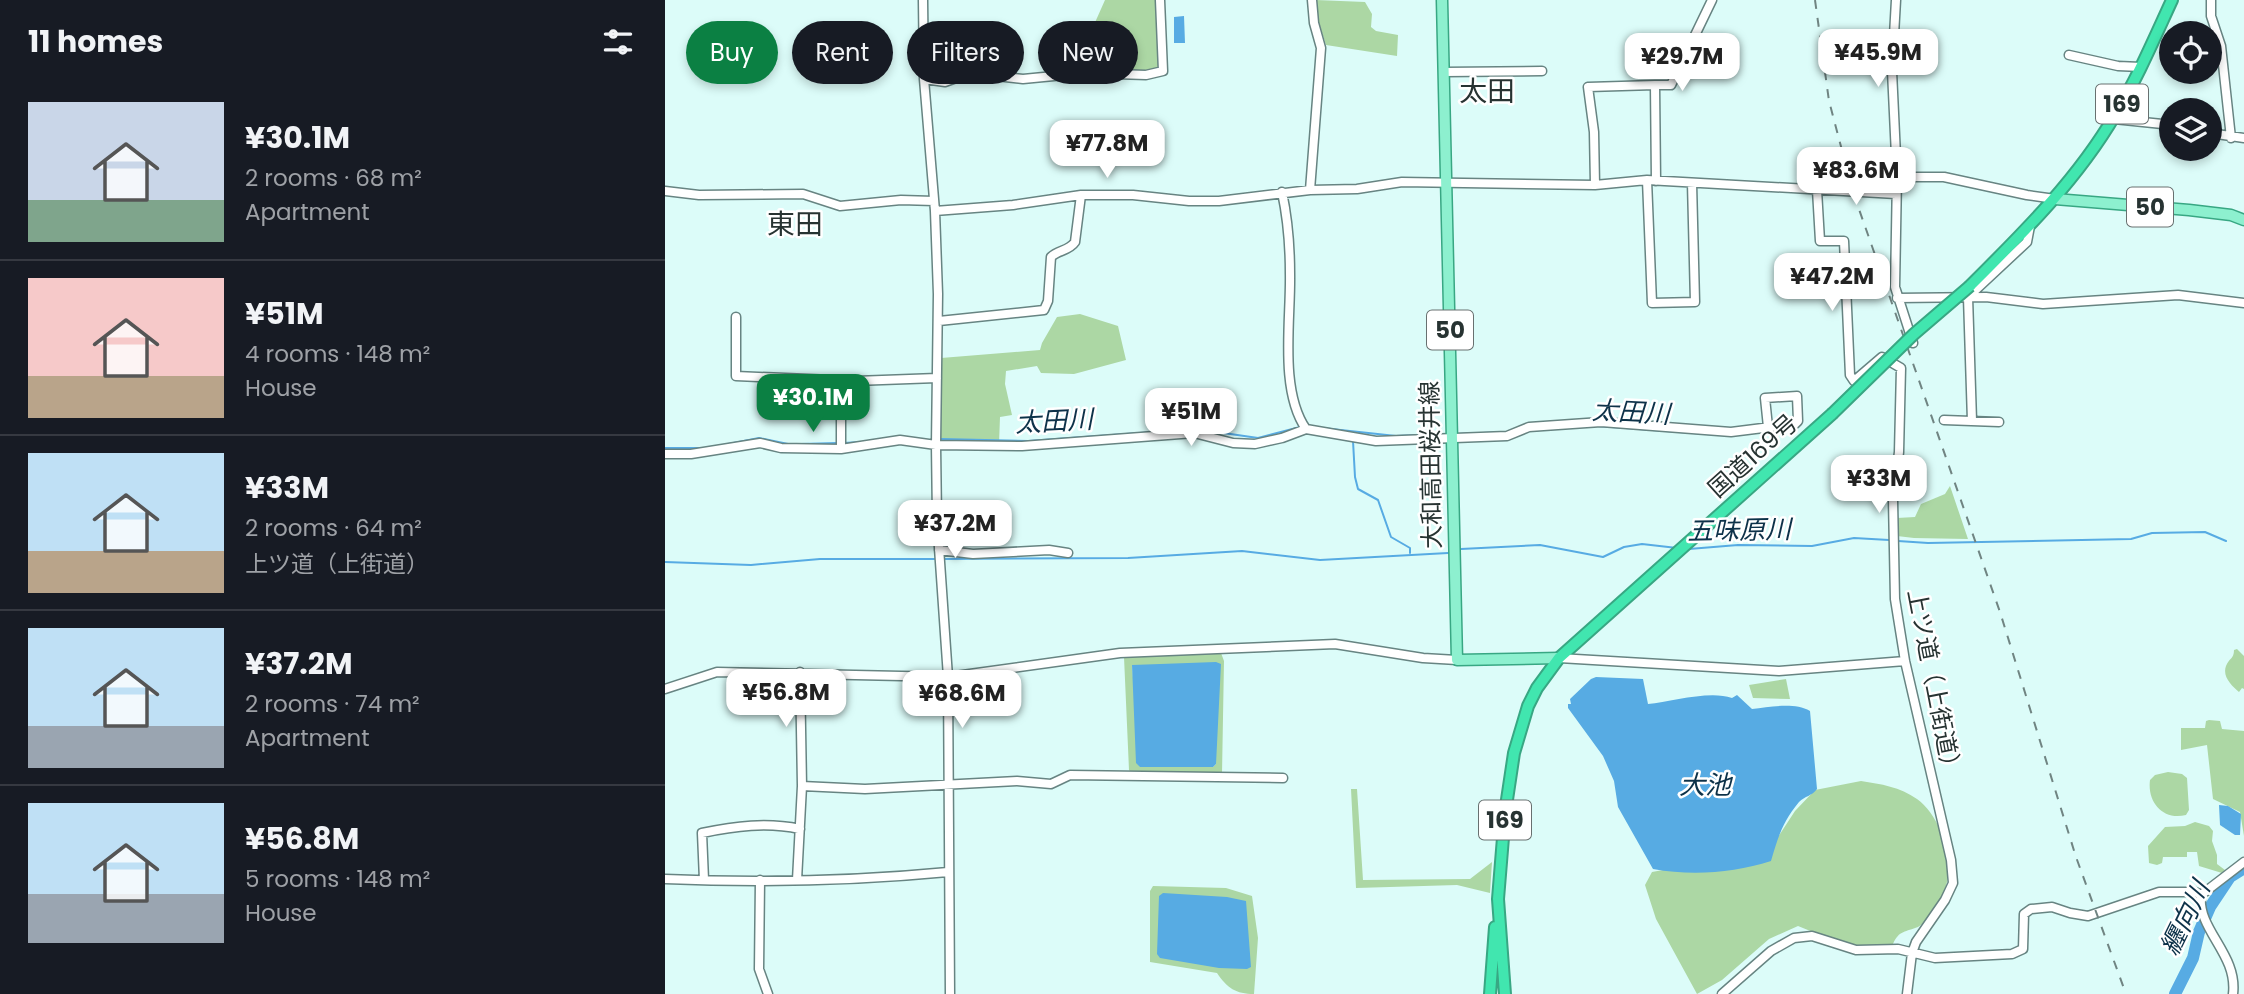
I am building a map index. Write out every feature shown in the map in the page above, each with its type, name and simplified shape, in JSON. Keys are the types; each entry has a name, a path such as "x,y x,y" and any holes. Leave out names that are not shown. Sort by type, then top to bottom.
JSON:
{"highway":[{"name":"国道169号","path":"1505,994 1498,899 1505,813 1519,733 1537,688 1559,658 1583,636 1832,414 1913,334 1969,292 2055,199 2114,118 2172,0"},
{"name":"169","path":"1490,994 1498,899"}],"main road":[{"name":"大和高田桜井線","path":"1442,0 1457,660"},
{"name":"50","path":"2055,199 2189,210 2231,215 2244,220"},
{"path":"1457,660 1559,658"}],"street":[{"path":"923,0 923,21"},
{"path":"1024,79 1086,73 1146,75 1163,71 1160,0"},
{"path":"1310,190 1321,48 1314,23 1312,0"},
{"path":"1595,185 1594,132 1588,87 1671,85 1712,0"},
{"path":"1896,0 1892,71 1897,177 1895,287 1913,343"},
{"path":"2211,0 2211,16 2221,46 2231,138"},
{"path":"2069,55 2117,66 2141,67"},
{"path":"1444,72 1542,71"},
{"path":"924,84 935,211 939,321 936,445 948,677 950,994"},
{"path":"1655,85 1652,303 1695,302 1692,183"},
{"path":"2114,118 2159,123"},
{"path":"2222,136 2244,138"},
{"path":"1897,177 1944,177 2055,199"},
{"path":"935,211 1013,205 1081,195 1133,195 1219,201 1282,192 1447,182 1595,185 1652,181 1896,194"},
{"name":"上ツ道（上街道）","path":"1817,190 1820,241 1845,241 1850,375 1854,381 1882,357 1901,368 1899,452 1893,500 1895,599 1905,660 1951,860 1953,883 1945,900 1916,942 1907,994"},
{"path":"665,191 699,195 803,194 840,206 901,200 934,201"},
{"path":"1282,192 1290,237 1287,336 1294,405 1306,429"},
{"path":"939,321 1044,310 1048,301 1051,257 1071,248 1075,242 1081,195"},
{"path":"1897,298 1969,292 1986,297 2043,304 2178,295 2244,303"},
{"path":"1969,292 1972,421"},
{"path":"736,317 736,376 841,381 937,378"},
{"path":"841,381 841,449"},
{"path":"665,454 691,454 761,443 781,448 841,449 901,440 936,445 1022,446 1194,433 1233,443 1255,444 1306,429 1376,441 1507,436 1529,427 1601,422 1731,432 1795,424 1798,421 1797,396 1765,398 1767,427"},
{"path":"1944,420 1999,422"},
{"path":"940,550 973,554 1049,550 1068,553"},
{"path":"1583,636 1577,652 1583,658"},
{"path":"665,689 717,672 948,677 1120,653 1335,644 1423,658 1457,660"},
{"path":"1559,658 1779,671 1905,660"},
{"path":"797,880 802,786 800,672"},
{"path":"802,786 865,789 1017,781 1051,784 1070,775 1283,778"},
{"path":"704,880 702,833 732,827 778,825 800,829"},
{"path":"2201,895 2244,862"},
{"path":"665,879 797,880 948,872"},
{"path":"760,880 759,969 768,994"},
{"path":"1722,994 1771,951 1794,937 1812,936 1856,950 1889,948 1935,958 2018,953 2024,945 2024,914 2031,909 2052,907 2088,916 2159,892 2195,892 2201,895"},
{"path":"2201,895 2207,922 2223,949 2231,970 2233,994"}],"green space":[{"path":"1105,0 1156,0 1159,68 1138,72 1138,21 1096,21"},
{"path":"1316,0 1365,2 1372,14 1371,27 1376,31 1398,35 1397,56 1326,45"},
{"path":"1080,314 1118,326 1126,360 1074,374 1041,373 1037,366 1006,371 1005,384 1012,415 1000,417 999,444 940,442 941,358 1040,350 1057,317"},
{"path":"1950,486 1968,539 1897,536 1897,518 1915,517 1921,504 1945,494"},
{"path":"2237,649 2244,656 2244,689 2239,692 2225,674 2227,663"},
{"path":"1221,653 1224,661 1222,774 1132,774 1129,770 1124,657","holes":["1132,665 1170,665 1216,764 1213,767 1140,767"]},
{"path":"1786,679 1790,699 1753,698 1749,685"},
{"path":"2206,721 2220,721 2222,729 2244,731 2244,836 2240,812 2213,799 2207,745 2181,750 2181,728 2205,728"},
{"path":"2168,772 2182,774 2187,778 2189,810 2186,815 2170,815 2164,812 2158,808 2151,796 2150,780 2155,775"},
{"path":"1861,781 1911,795 1925,806 1938,825 1946,849 1948,872 1944,892 1930,915 1918,927 1900,934 1893,944 1863,946 1840,943 1798,926 1769,939 1722,980 1697,994 1656,919 1645,885 1652,872 1674,868 1761,863 1795,811 1815,790"},
{"path":"1351,789 1357,789 1363,880 1470,879 1492,862 1490,893 1457,885 1356,888"},
{"path":"2195,822 2209,826 2213,831 2212,841 2217,864 2225,870 2222,873 2199,866 2197,852 2187,852 2187,857 2163,857 2162,863 2157,865 2149,863 2148,846 2165,827 2185,826"},
{"path":"1153,886 1226,888 1252,896 1258,938 1254,994 1233,989 1224,983 1217,973 1150,962 1150,891"}],"water":[{"path":"1184,16 1185,43 1174,43 1174,17"},
{"path":"1221,664 1216,764 1213,767 1140,767 1136,763 1132,665"},
{"name":"大池","path":"1596,677 1643,679 1648,704 1701,696 1732,698 1737,695 1752,709 1790,706 1810,711 1817,789 1799,802 1789,816 1771,861 1713,872 1653,869 1618,807 1614,781 1603,756 1568,708 1570,699"},
{"path":"2219,805 2228,806 2241,814 2240,835 2235,835 2220,825"},
{"path":"1163,893 1227,897 1246,901 1251,967 1219,968 1160,958 1157,954 1159,896"}],"waterway":[{"name":"太田川","path":"1598,426 1720,435"},
{"name":"太田川","path":"941,439 1028,441 1196,429 1258,438 1300,427"},
{"name":"太田川","path":"1313,427 1396,436 1443,434"},
{"name":"太田川","path":"1529,431 1551,429"},
{"name":"太田川","path":"1483,433 1506,432"},
{"name":"太田川","path":"1458,434 1478,433"},
{"name":"太田川","path":"718,446 759,438 788,444"},
{"name":"五味原川","path":"1353,441 1358,489 1378,500 1391,537 1410,548 1410,553"},
{"name":"太田川","path":"843,443 862,442"},
{"name":"太田川","path":"801,444 837,443"},
{"name":"太田川","path":"665,448 702,448"},
{"name":"五味原川","path":"1898,541 1928,543 2131,539 2152,533 2205,532 2226,541"},
{"name":"五味原川","path":"1689,549 1738,545 1812,546 1854,538 1889,540"},
{"name":"五味原川","path":"1461,549 1540,545 1603,557 1624,547 1642,544 1677,548"},
{"path":"942,559 1128,558 1242,551 1320,560 1448,553"},
{"path":"665,562 751,565 820,559 937,559"},
{"name":"纒向川","path":"2175,994 2193,958 2199,932 2210,907 2230,877 2244,868"}],"railway":[{"path":"1815,0 1829,101 1853,192 2000,612 2076,857 2126,994"}],"district":[{"name":"太田","path":"1487,91"},
{"name":"東田","path":"795,224"}]}
